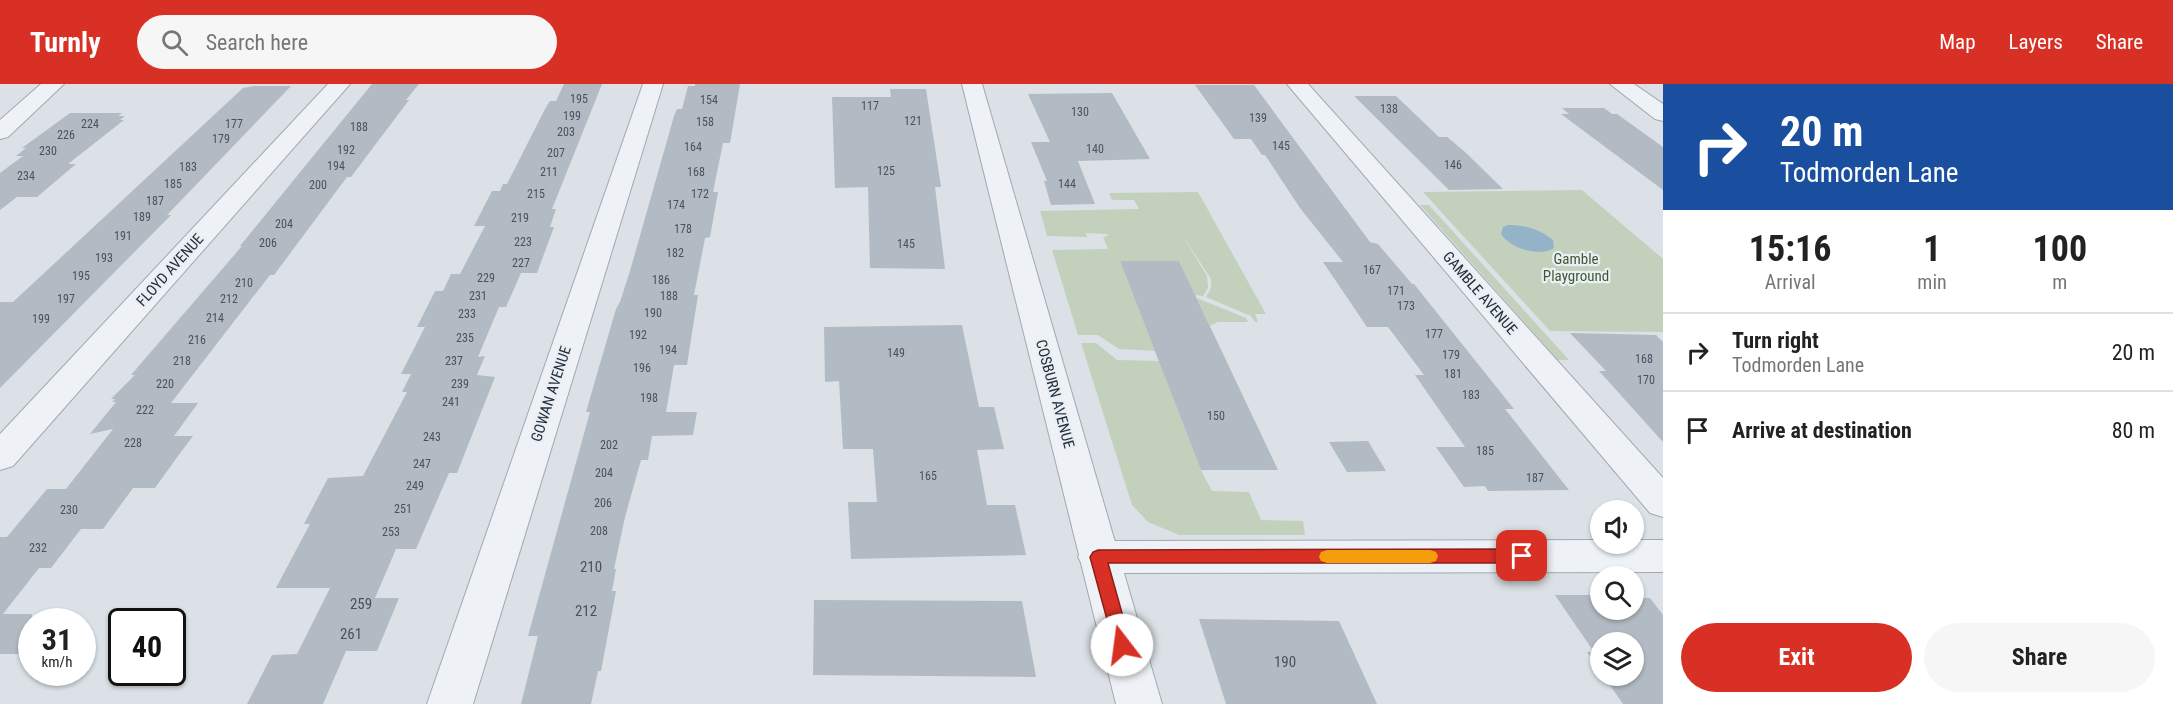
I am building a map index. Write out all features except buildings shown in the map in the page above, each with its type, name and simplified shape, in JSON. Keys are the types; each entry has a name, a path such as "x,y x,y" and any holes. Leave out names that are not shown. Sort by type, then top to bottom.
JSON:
{"street":[{"path":"0,132 54,84"},
{"name":"FLOYD AVENUE","path":"0,456 340,84"},
{"name":"GOWAN AVENUE","path":"450,704 653,84"},
{"name":"COSBURN AVENUE","path":"972,84 1139,704"},
{"name":"GAMBLE AVENUE","path":"1297,84 1663,503"},
{"path":"1620,84 1663,114"},
{"path":"1098,557 1663,556"}],"green space":[{"name":"Gamble Playground","path":"1582,190 1663,259 1663,332 1550,331 1423,192"},
{"path":"1198,192 1266,314 1255,314 1258,322 1255,322 1251,316 1206,297 1211,288 1211,279 1181,233 1207,276 1208,288 1203,296 1195,295 1179,261 1120,261 1155,351 1119,349 1098,335 1078,335 1052,250 1108,249 1103,237 1108,236 1107,234 1086,233 1087,237 1047,236 1040,211 1139,209 1134,200 1112,200 1109,193"},
{"path":"1420,205 1429,205 1569,360 1558,360"},
{"path":"1197,298 1246,318 1248,322 1218,322 1210,326"},
{"path":"1081,343 1096,343 1117,360 1159,361 1201,470 1212,491 1249,492 1261,520 1303,521 1305,535 1179,535 1148,522 1132,505"}],"water":[{"path":"1508,225 1538,230 1553,240 1554,248 1548,251 1533,252 1511,244 1501,234 1503,227"}],"slow traffic":[{"path":"1327,557 1430,556"}],"route":[{"path":"1122,645 1098,557 1522,556"}]}
